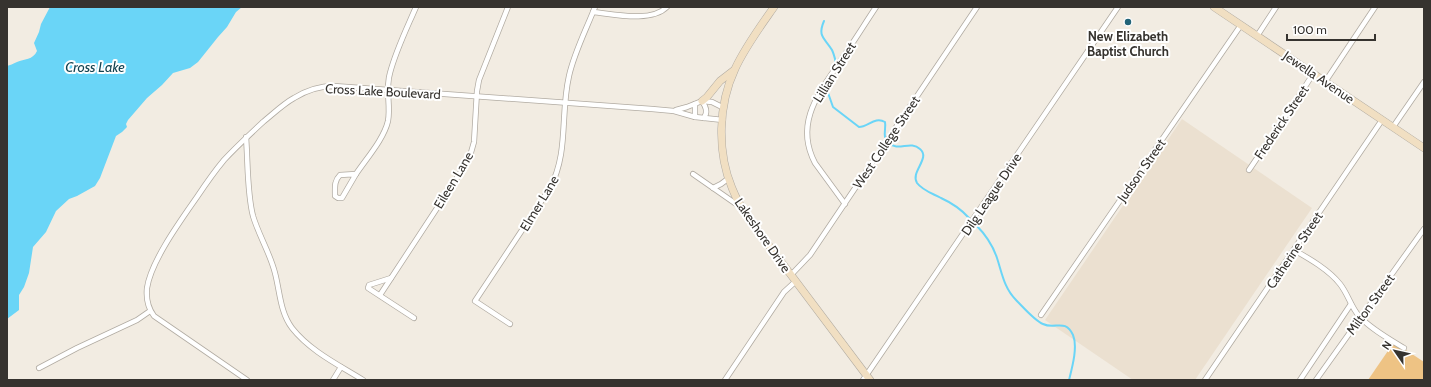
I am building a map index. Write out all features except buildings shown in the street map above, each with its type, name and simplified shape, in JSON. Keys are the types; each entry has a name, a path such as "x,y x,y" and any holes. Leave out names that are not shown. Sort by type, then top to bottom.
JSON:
{"main road":[{"name":"Lakeshore Drive","path":"774,7 750,41 734,70 726,95 722,148 729,178 741,207 866,379"},
{"name":"Jewella Avenue","path":"1214,7 1424,148"},
{"path":"702,101 720,81 734,70"}],"street":[{"path":"356,174 340,175 336,178 335,196 342,198 356,174 382,136 386,127 388,117 387,90 390,71 416,7"},
{"name":"Eileen Lane","path":"380,295 470,156 474,142 479,80 508,7"},
{"name":"Elmer Lane","path":"510,324 475,301 554,181 561,156 567,87 572,66 595,7"},
{"path":"593,12 643,16 656,14 667,7"},
{"name":"Lillian Street","path":"845,204 818,168 811,156 807,139 808,122 810,110 819,92 876,7"},
{"name":"West College Street","path":"791,275 810,255 977,7"},
{"name":"Dilg League Drive","path":"866,379 1118,7"},
{"path":"1256,36 1276,7"},
{"name":"Frederick Street","path":"1325,82 1375,7"},
{"name":"Judson Street","path":"1041,315 1241,25"},
{"name":"Frederick Street","path":"1249,170 1313,74"},
{"path":"1393,127 1424,82"},
{"name":"Cross Lake Boulevard","path":"150,311 147,302 149,281 157,261 179,223 212,175 246,137 282,106 306,91 320,87 334,86 674,111 695,117 723,120"},
{"path":"702,101 712,102 724,108"},
{"path":"702,101 706,106 706,114 704,118"},
{"name":"Cross Lake Boulevard","path":"674,111 702,101"},
{"path":"695,104 695,117"},
{"name":"Catherine Street","path":"1205,380 1382,120"},
{"path":"246,137 253,216 271,258 284,314 292,327 302,338 363,380"},
{"path":"693,174 741,207"},
{"path":"713,188 729,178"},
{"name":"Milton Street","path":"1316,380 1424,229"},
{"path":"1294,250 1335,278 1361,318 1404,348"},
{"path":"391,278 369,285 368,288 414,318"},
{"path":"724,380 784,292 796,281"},
{"name":"Milton Street","path":"1300,380 1351,304"},
{"path":"39,368 77,348 137,320 150,311 167,326 247,380"},
{"path":"333,380 341,366"}],"shaded area":[{"path":"1182,119 1312,208 1195,380 1133,380 1045,320"},
{"path":"1394,342 1424,362 1424,380 1368,380"}],"water":[{"name":"Cross Lake","path":"50,7 242,7 236,12 227,27 198,62 190,68 173,73 147,98 128,120 126,124 127,127 116,136 100,178 95,186 69,199 56,211 46,232 33,247 29,273 24,287 19,295 19,310 7,319 7,66 31,58 35,54 37,51 34,43 41,24"}],"waterway":[{"path":"824,21 821,31 823,37 832,50 836,63"},
{"path":"828,83 827,90 833,107 859,127 878,120 885,122 885,137"},
{"path":"888,143 896,146 912,146 920,149 923,153 923,157 916,174 916,179 919,186 956,206 969,218"},
{"path":"976,225 986,236 991,245 1006,285 1016,300 1036,320 1047,325 1060,325 1067,327 1070,330 1073,335 1075,351 1069,380"}],"place":[{"name":"New Elizabeth Baptist Church","path":"1128,22"}]}
